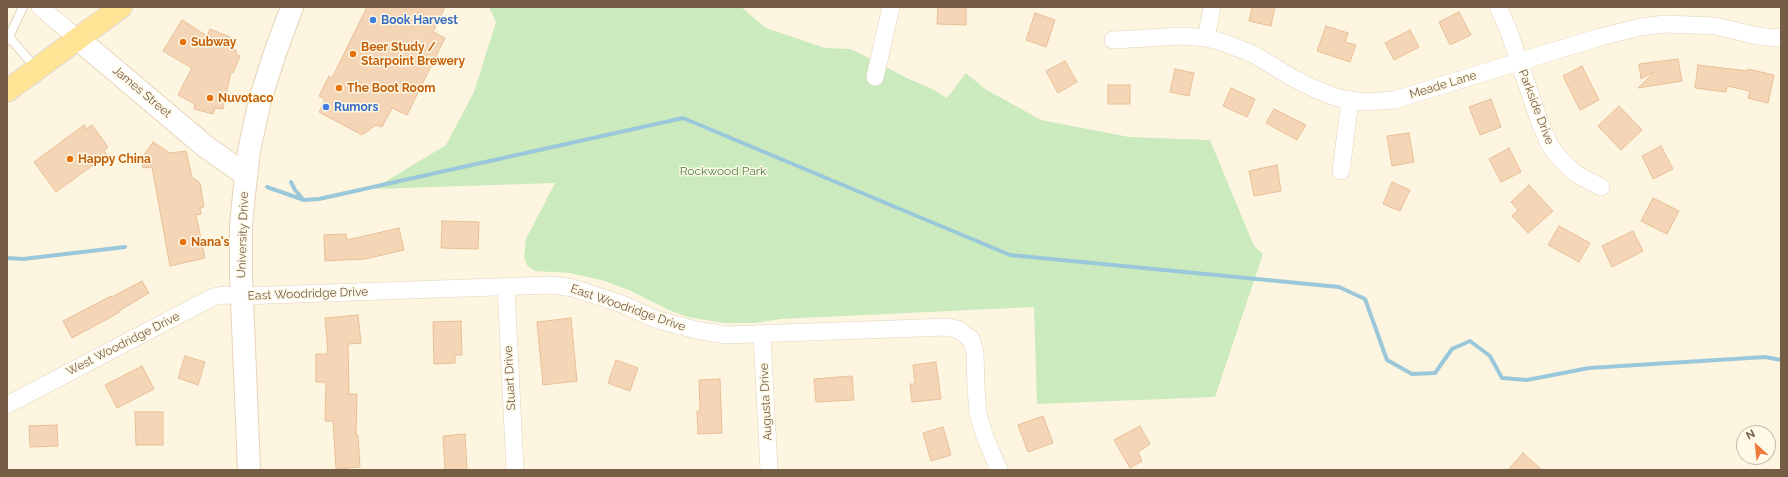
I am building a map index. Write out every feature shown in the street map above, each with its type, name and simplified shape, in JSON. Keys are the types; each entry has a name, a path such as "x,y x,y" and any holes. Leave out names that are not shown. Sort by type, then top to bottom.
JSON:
{"main road":[{"path":"7,91 121,7"}],"street":[{"name":"James Street","path":"40,7 206,147 246,175"},
{"name":"University Drive","path":"249,470 242,296 241,226 246,175 260,100 292,7"},
{"path":"875,77 891,7"},
{"path":"1206,38 1212,7"},
{"name":"Parkside Drive","path":"1498,7 1550,146 1561,160 1576,174 1601,187"},
{"name":"Meade Lane","path":"1113,40 1174,36 1206,38 1222,42 1253,54 1291,77 1315,89 1350,101 1375,102 1394,100 1518,61 1624,30 1665,24 1714,26 1758,36 1775,38 1781,37"},
{"path":"1341,171 1350,101"},
{"name":"East Woodridge Drive","path":"242,296 552,285 573,288 622,304 655,319 696,330 726,335 762,335 948,327 959,330 971,339 975,352 978,414 985,438 999,470"},
{"name":"Stuart Drive","path":"506,286 515,470"},
{"name":"West Woodridge Drive","path":"7,405 213,297 223,295 242,296"},
{"name":"Augusta Drive","path":"762,335 770,470"}],"lane":[{"path":"23,7 8,38 37,69"}],"green space":[{"name":"Rockwood Park","path":"489,7 741,7 766,28 825,48 851,49 947,98 966,73 985,89 1041,120 1129,137 1210,140 1254,246 1263,254 1215,397 1037,404 1034,307 781,319 754,323 724,323 688,317 671,311 631,291 605,281 570,273 534,271 527,265 524,257 526,239 555,183 373,189 446,145 474,92 496,22"}],"building":[{"path":"367,7 445,7 433,32 445,38 407,115 392,108 382,127 376,125 362,135 319,112 325,100 319,96 329,76 332,78"},
{"path":"938,7 966,7 966,25 937,24"},
{"path":"1252,7 1275,7 1271,26 1249,21"},
{"path":"1459,12 1471,35 1450,45 1439,22"},
{"path":"1035,13 1055,20 1046,47 1026,40"},
{"path":"182,20 207,36 210,29 237,40 233,49 237,51 236,54 240,56 233,73 231,72 223,109 215,108 213,114 194,109 195,104 178,95 192,68 163,51"},
{"path":"1326,26 1348,33 1345,42 1356,45 1350,62 1317,51"},
{"path":"1410,30 1419,47 1394,60 1385,43"},
{"path":"1678,59 1682,81 1638,88 1655,71 1641,79 1639,64"},
{"path":"1065,61 1077,82 1058,93 1046,71"},
{"path":"1698,65 1748,71 1748,69 1774,75 1768,103 1748,98 1750,91 1727,86 1726,92 1695,88"},
{"path":"1582,66 1599,100 1580,110 1563,76"},
{"path":"1175,69 1194,73 1189,96 1170,92"},
{"path":"1108,85 1130,85 1130,104 1108,104"},
{"path":"1231,88 1255,99 1247,117 1223,106"},
{"path":"1491,99 1501,127 1480,135 1469,107"},
{"path":"1619,106 1642,130 1621,150 1598,126"},
{"path":"1274,109 1306,125 1297,140 1266,123"},
{"name":"Happy China","path":"84,125 86,129 92,125 108,147 104,151 107,155 56,192 34,162"},
{"path":"1409,133 1414,162 1392,166 1387,136"},
{"path":"153,142 170,153 186,151 192,177 200,183 204,207 200,208 201,214 196,215 205,258 170,266 152,167 143,168 141,159"},
{"path":"1661,146 1673,169 1653,179 1642,156"},
{"path":"1509,148 1521,172 1501,182 1489,159"},
{"path":"1277,165 1281,191 1254,196 1249,171"},
{"path":"1392,182 1410,190 1400,211 1383,204"},
{"path":"1529,185 1553,211 1528,233 1512,216 1518,210 1511,202"},
{"path":"1653,198 1679,211 1667,234 1641,221"},
{"path":"442,221 479,222 478,249 441,248"},
{"path":"1559,226 1590,243 1579,262 1548,245"},
{"path":"399,228 404,250 365,259 325,261 324,235 346,234 347,240"},
{"path":"1633,231 1643,251 1612,267 1602,246"},
{"path":"142,281 149,293 119,311 120,312 72,338 63,321"},
{"path":"358,315 361,343 348,344 349,394 357,394 356,435 358,435 360,467 336,469 333,421 325,421 326,382 316,382 316,354 328,354 325,318"},
{"path":"571,318 577,381 543,385 537,322"},
{"path":"461,321 462,355 455,355 455,363 434,364 433,322"},
{"path":"185,356 205,362 198,385 178,378"},
{"path":"616,360 638,368 630,391 608,383"},
{"path":"936,362 941,399 912,402 910,384 915,384 913,365"},
{"path":"142,366 154,389 117,408 105,385"},
{"path":"852,376 854,400 816,402 814,379"},
{"path":"720,379 722,433 698,434 697,411 700,411 699,380"},
{"path":"135,412 163,412 163,445 136,445"},
{"path":"1043,416 1053,443 1028,452 1018,425"},
{"path":"57,425 58,446 30,447 29,426"},
{"path":"1140,426 1150,444 1138,452 1142,461 1130,468 1114,440"},
{"path":"943,427 951,455 931,461 923,433"},
{"path":"465,434 467,470 445,470 443,436"},
{"path":"1523,453 1542,470 1508,470"}],"waterway":[{"path":"267,187 304,200 319,199 683,118 1010,255 1339,287 1365,299 1387,360 1412,374 1435,373 1452,349 1470,341 1490,356 1502,378 1527,380 1589,368 1765,357 1781,360"},
{"path":"291,182 295,190 302,198"},
{"path":"7,258 23,259 125,247"}],"place":[{"name":"Book Harvest","path":"373,20"},
{"name":"Subway","path":"183,42"},
{"name":"Beer Study / Starpoint Brewery","path":"353,54"},
{"name":"The Boot Room","path":"339,88"},
{"name":"Nuvotaco","path":"210,98"},
{"name":"Rumors","path":"326,107"},
{"name":"Happy China","path":"70,159"},
{"name":"Nana's","path":"183,242"}]}
